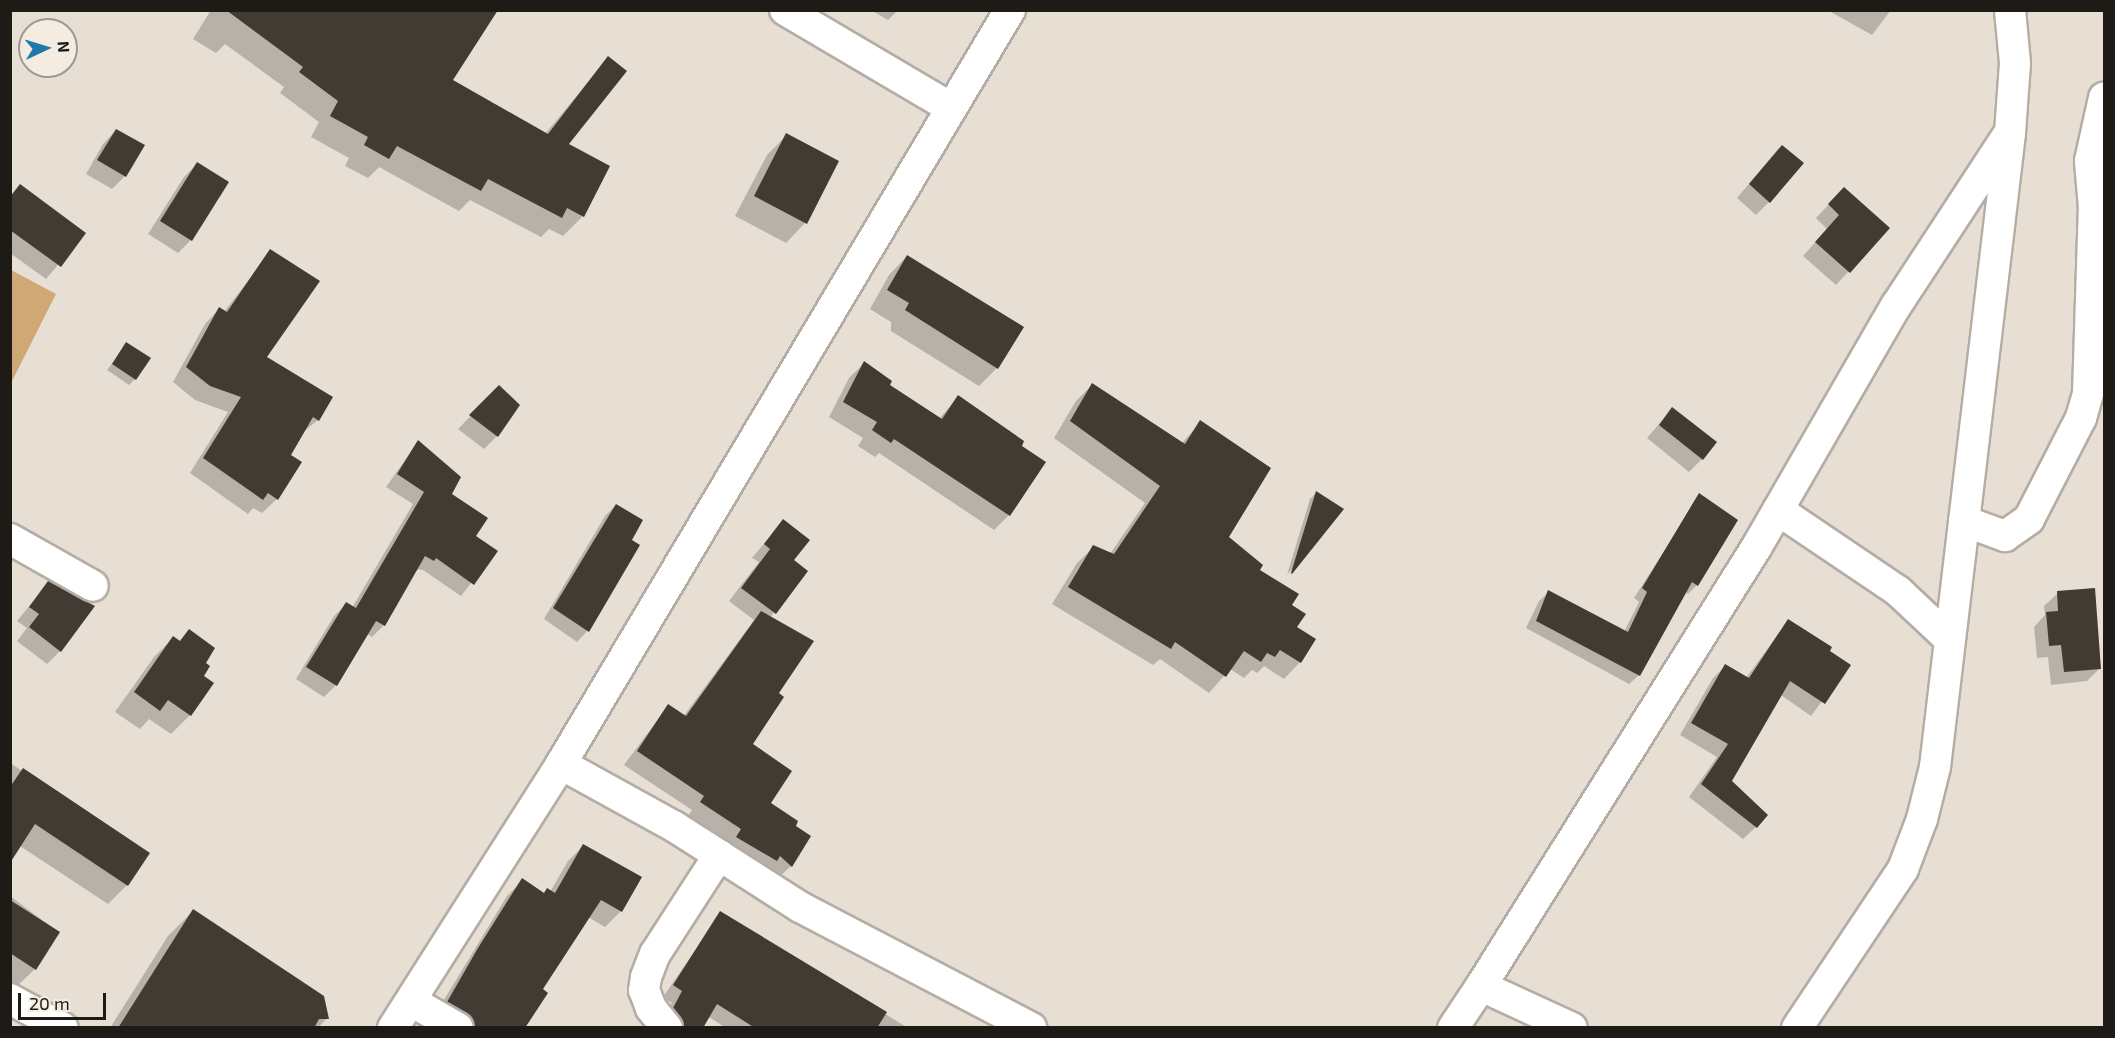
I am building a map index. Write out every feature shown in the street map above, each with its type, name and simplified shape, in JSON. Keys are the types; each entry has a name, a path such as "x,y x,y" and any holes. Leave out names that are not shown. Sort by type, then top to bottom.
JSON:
{"street":[{"path":"785,10 950,107"},
{"path":"393,1028 561,764 950,107 1010,10"},
{"path":"1797,1028 1903,869 1922,819 1935,767 1947,637 1964,521 2010,133 2015,63 2010,10"},
{"path":"1964,521 2005,536 2029,519 2081,418 2088,394 2094,208 2090,161 2104,98"},
{"path":"1453,1028 1778,510 1896,306 2010,133"},
{"path":"1778,510 1898,591 1947,637"},
{"path":"10,539 93,586"},
{"path":"561,764 719,855 800,907 1031,1028"},
{"path":"667,1028 651,1008 644,990 646,977 659,947 719,855"},
{"path":"1481,986 1572,1028"},
{"path":"10,999 63,1028"},
{"path":"411,1001 458,1028"}],"shaded area":[{"path":"11,270 56,294 11,383"}],"building":[{"path":"226,10 498,10 453,80 548,134 608,56 627,71 569,144 610,166 584,217 567,208 562,218 488,179 481,191 397,146 389,159 364,145 368,137 330,116 338,101 299,72 303,67"},
{"path":"116,129 145,145 126,177 97,160"},
{"path":"786,133 839,161 807,224 754,196"},
{"path":"1782,145 1804,163 1770,203 1749,184"},
{"path":"197,162 229,182 192,241 160,221"},
{"path":"20,184 86,233 61,267 10,230 10,197"},
{"path":"1844,187 1890,228 1850,273 1815,242 1839,215 1828,204"},
{"path":"270,249 320,281 267,357 333,397 319,421 313,417 291,455 302,462 278,500 268,493 263,500 203,458 241,397 210,386 186,367 219,307 227,312"},
{"path":"907,255 1024,327 998,369 905,310 909,303 887,290"},
{"path":"126,342 151,358 136,380 112,364"},
{"path":"864,361 892,381 890,385 942,419 958,395 1024,441 1022,446 1046,462 1010,516 894,439 891,443 872,430 877,422 843,402"},
{"path":"1092,383 1185,444 1200,420 1271,468 1229,537 1263,565 1260,570 1299,594 1292,605 1306,614 1297,627 1316,639 1301,663 1280,650 1275,657 1267,653 1261,662 1244,651 1226,677 1175,642 1171,649 1068,587 1093,545 1114,554 1160,486 1070,421"},
{"path":"499,385 520,405 498,437 469,415"},
{"path":"1672,407 1717,442 1703,460 1659,425"},
{"path":"418,440 461,477 452,494 488,518 476,536 498,551 474,585 436,558 434,561 425,556 385,626 376,621 337,686 306,667 346,602 356,608 424,492 397,474"},
{"path":"1316,491 1344,509 1292,574 1291,573"},
{"path":"1699,493 1738,520 1698,586 1692,582 1640,676 1536,621 1548,590 1628,632 1647,592 1642,588"},
{"path":"616,504 643,520 632,540 640,545 589,632 553,608"},
{"path":"783,519 810,540 794,560 808,571 776,614 741,588 770,549 764,544"},
{"path":"48,581 95,606 61,652 29,627 39,614 29,607"},
{"path":"2095,588 2101,669 2064,672 2061,645 2049,646 2046,612 2058,611 2057,591"},
{"path":"761,611 814,641 779,693 784,697 753,744 792,771 771,803 798,821 796,826 811,836 792,867 780,856 777,861 736,837 741,829 700,802 704,796 637,751 668,704 686,716"},
{"path":"1788,619 1832,647 1830,651 1851,665 1825,704 1790,681 1732,781 1768,815 1757,828 1701,784 1728,744 1691,723 1725,664 1749,678"},
{"path":"189,629 215,648 206,663 210,666 204,676 214,683 191,716 168,700 160,711 134,692 173,636 180,641"},
{"path":"23,768 150,853 128,886 35,824 10,863 10,787"},
{"path":"583,844 642,877 622,912 601,900 543,989 548,993 525,1028 475,1028 467,1013 447,1002 478,948 522,878 544,893 547,888 555,893"},
{"path":"10,900 60,932 36,970 10,953"},
{"path":"193,909 324,996 329,1019 319,1019 314,1028 118,1028"},
{"path":"720,911 887,1012 877,1028 755,1028 717,1004 703,1028 684,1027 673,1008 682,991 673,985"}]}
